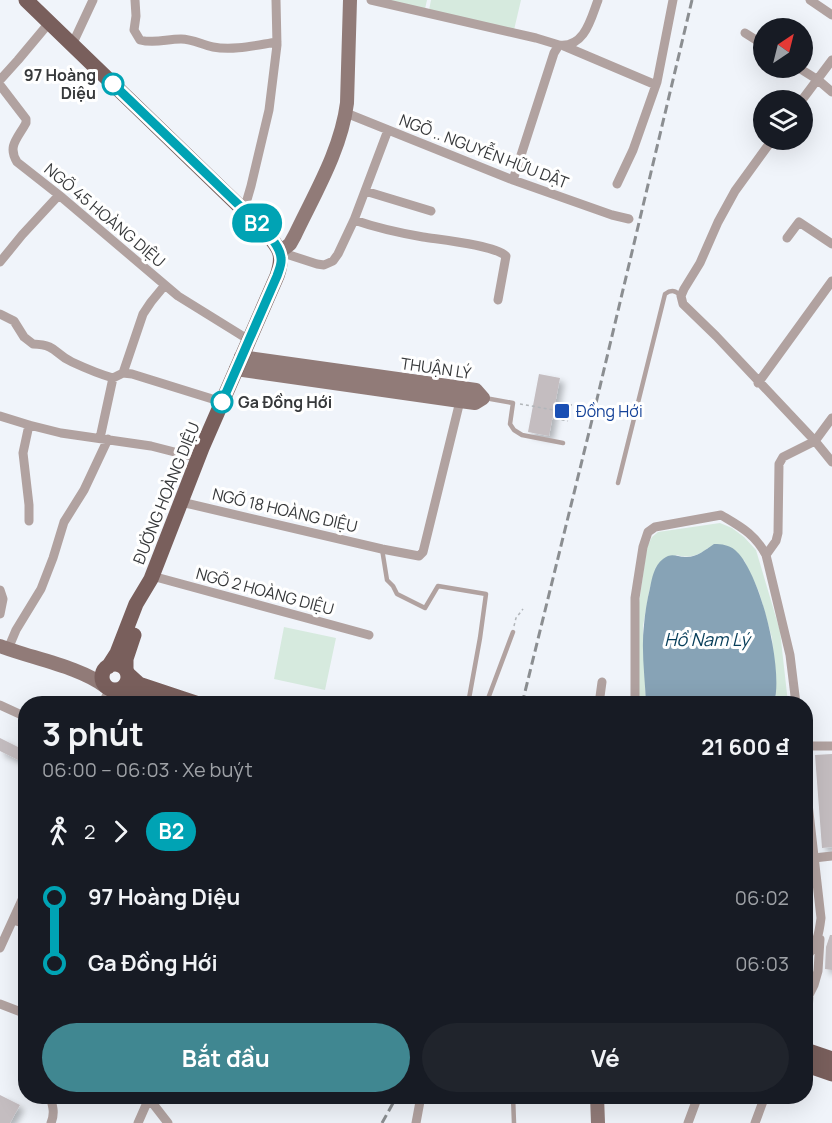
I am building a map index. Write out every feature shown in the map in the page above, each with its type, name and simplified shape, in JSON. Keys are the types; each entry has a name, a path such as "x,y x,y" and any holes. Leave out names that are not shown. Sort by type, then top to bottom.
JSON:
{"main road":[{"path":"26,0 244,210 264,230 280,252"},
{"name":"ĐƯỜNG HOÀNG DIỆU","path":"127,672 126,659 144,608 151,578 198,458 281,265 280,252"},
{"name":"ĐƯỜNG HOÀNG DIỆU","path":"106,669 117,653 136,604 151,578"},
{"path":"139,696 110,689 102,679 106,669 112,665 120,665 139,684 175,696"},
{"path":"110,689 119,690 126,686 127,672"},
{"path":"813,1055 832,1059"},
{"path":"813,1059 832,1074"}],"street":[{"path":"72,45 93,0"},
{"path":"135,0 134,30 140,40 152,43 191,40 226,49 277,42"},
{"path":"244,210 269,110 277,42 276,0"},
{"path":"280,252 290,243 306,213 340,138 346,113 350,0"},
{"path":"371,0 562,45 656,85"},
{"path":"513,180 554,53 562,45 574,43 583,36 598,0"},
{"path":"617,184 633,150 656,85 673,0"},
{"path":"810,0 832,15"},
{"path":"0,80 49,23"},
{"path":"745,33 753,38"},
{"path":"810,90 832,60"},
{"path":"813,77 832,92"},
{"name":"NGÕ 45 HOÀNG DIỆU","path":"0,85 26,119 12,147 18,162 178,296 249,340"},
{"name":"NGÕ .. NGUYỄN HỮU DẬT","path":"346,113 513,180 629,219"},
{"path":"280,252 317,264 324,265 333,261 354,220 387,130"},
{"path":"765,150 735,191 700,263 681,296 683,304 716,336 832,462"},
{"path":"365,191 430,211"},
{"path":"0,262 59,195"},
{"path":"354,220 383,229 500,251 506,256 506,260 498,300"},
{"path":"787,238 799,222 832,244"},
{"path":"758,383 832,281"},
{"path":"123,373 143,314 165,285"},
{"path":"0,314 14,321 24,337 33,344 54,348 69,361 113,378 123,373 132,374 222,402"},
{"name":"THUẬN LÝ","path":"239,363 476,390 483,398 475,403 460,401 239,363"},
{"path":"106,696 110,689 92,678 4,648 41,589 64,522 84,490 104,439 113,378"},
{"name":"NGÕ 18 HOÀNG DIỆU","path":"181,502 419,556 423,552 460,401"},
{"path":"0,416 61,433 151,446 198,458"},
{"path":"766,555 776,541 778,533 779,464 783,457 815,441 832,418"},
{"path":"29,425 23,453 29,521"},
{"path":"635,696 635,598 643,547 648,532 655,526 721,515 747,531 760,544 766,555 790,655 795,696"},
{"name":"NGÕ 2 HOÀNG DIỆU","path":"151,578 369,635"},
{"path":"0,590 3,599 0,614"},
{"path":"72,670 93,673 106,669"},
{"path":"600,696 602,682"},
{"path":"0,705 18,713"},
{"path":"813,746 832,746"},
{"path":"813,849 821,918 818,971 813,978"},
{"path":"814,858 832,856"},
{"path":"0,948 18,909"},
{"path":"821,918 832,917"},
{"path":"813,948 818,938 821,918"},
{"path":"13,920 18,922"},
{"path":"0,1004 18,1011"},
{"path":"51,1123 54,1116 52,1104"},
{"path":"138,1123 145,1104"},
{"path":"153,1104 168,1123"},
{"path":"416,1123 420,1104"},
{"path":"597,1104 598,1123"},
{"path":"688,1123 695,1104"},
{"path":"755,1123 762,1104"}],"lane":[{"path":"618,483 665,294 673,291 681,296"},
{"path":"483,398 513,403 510,424 522,435 563,443"},
{"path":"382,549 387,580 397,594 425,608 438,586 486,594 469,696"},
{"path":"489,696 513,632"},
{"path":"513,1104 514,1123"}],"path":[{"path":"513,403 554,410"},
{"path":"554,410 561,403 572,405"},
{"path":"554,410 558,419 568,421"},
{"path":"513,632 516,618 523,609"}],"green space":[{"path":"386,0 427,0 425,9"},
{"path":"431,0 521,0 514,30 429,10"},
{"path":"720,523 744,537 756,550 780,631 787,696 776,696 772,638 759,592 744,560 708,548 694,556 677,555 656,567 643,626 646,696 637,696 638,610 647,547 652,537 658,532"},
{"path":"284,627 336,638 325,690 274,679"}],"water":[{"name":"Hồ Nam Lý","path":"714,544 725,545 735,550 745,562 768,623 776,669 775,696 646,696 643,635 647,602 655,569 666,557 672,555 685,557 700,553"}],"building":[{"path":"539,374 560,378 549,436 528,432"},
{"path":"0,738 18,747 18,760 0,751"},
{"path":"832,754 832,847 822,848 815,755"},
{"path":"832,935 832,970 825,969 826,947"},
{"path":"0,1095 20,1105 10,1123 0,1123"}],"railway":[{"path":"524,696 692,0"},
{"path":"382,1123 393,1104"}],"bus line":[{"name":"B2","path":"113,84 264,230 280,252 281,265 277,276 222,402"}],"place":[{"name":"97 Hoàng Diệu","path":"113,84"},
{"name":"Ga Đồng Hới","path":"222,402"},
{"name":"Đồng Hới","path":"562,411"}]}
